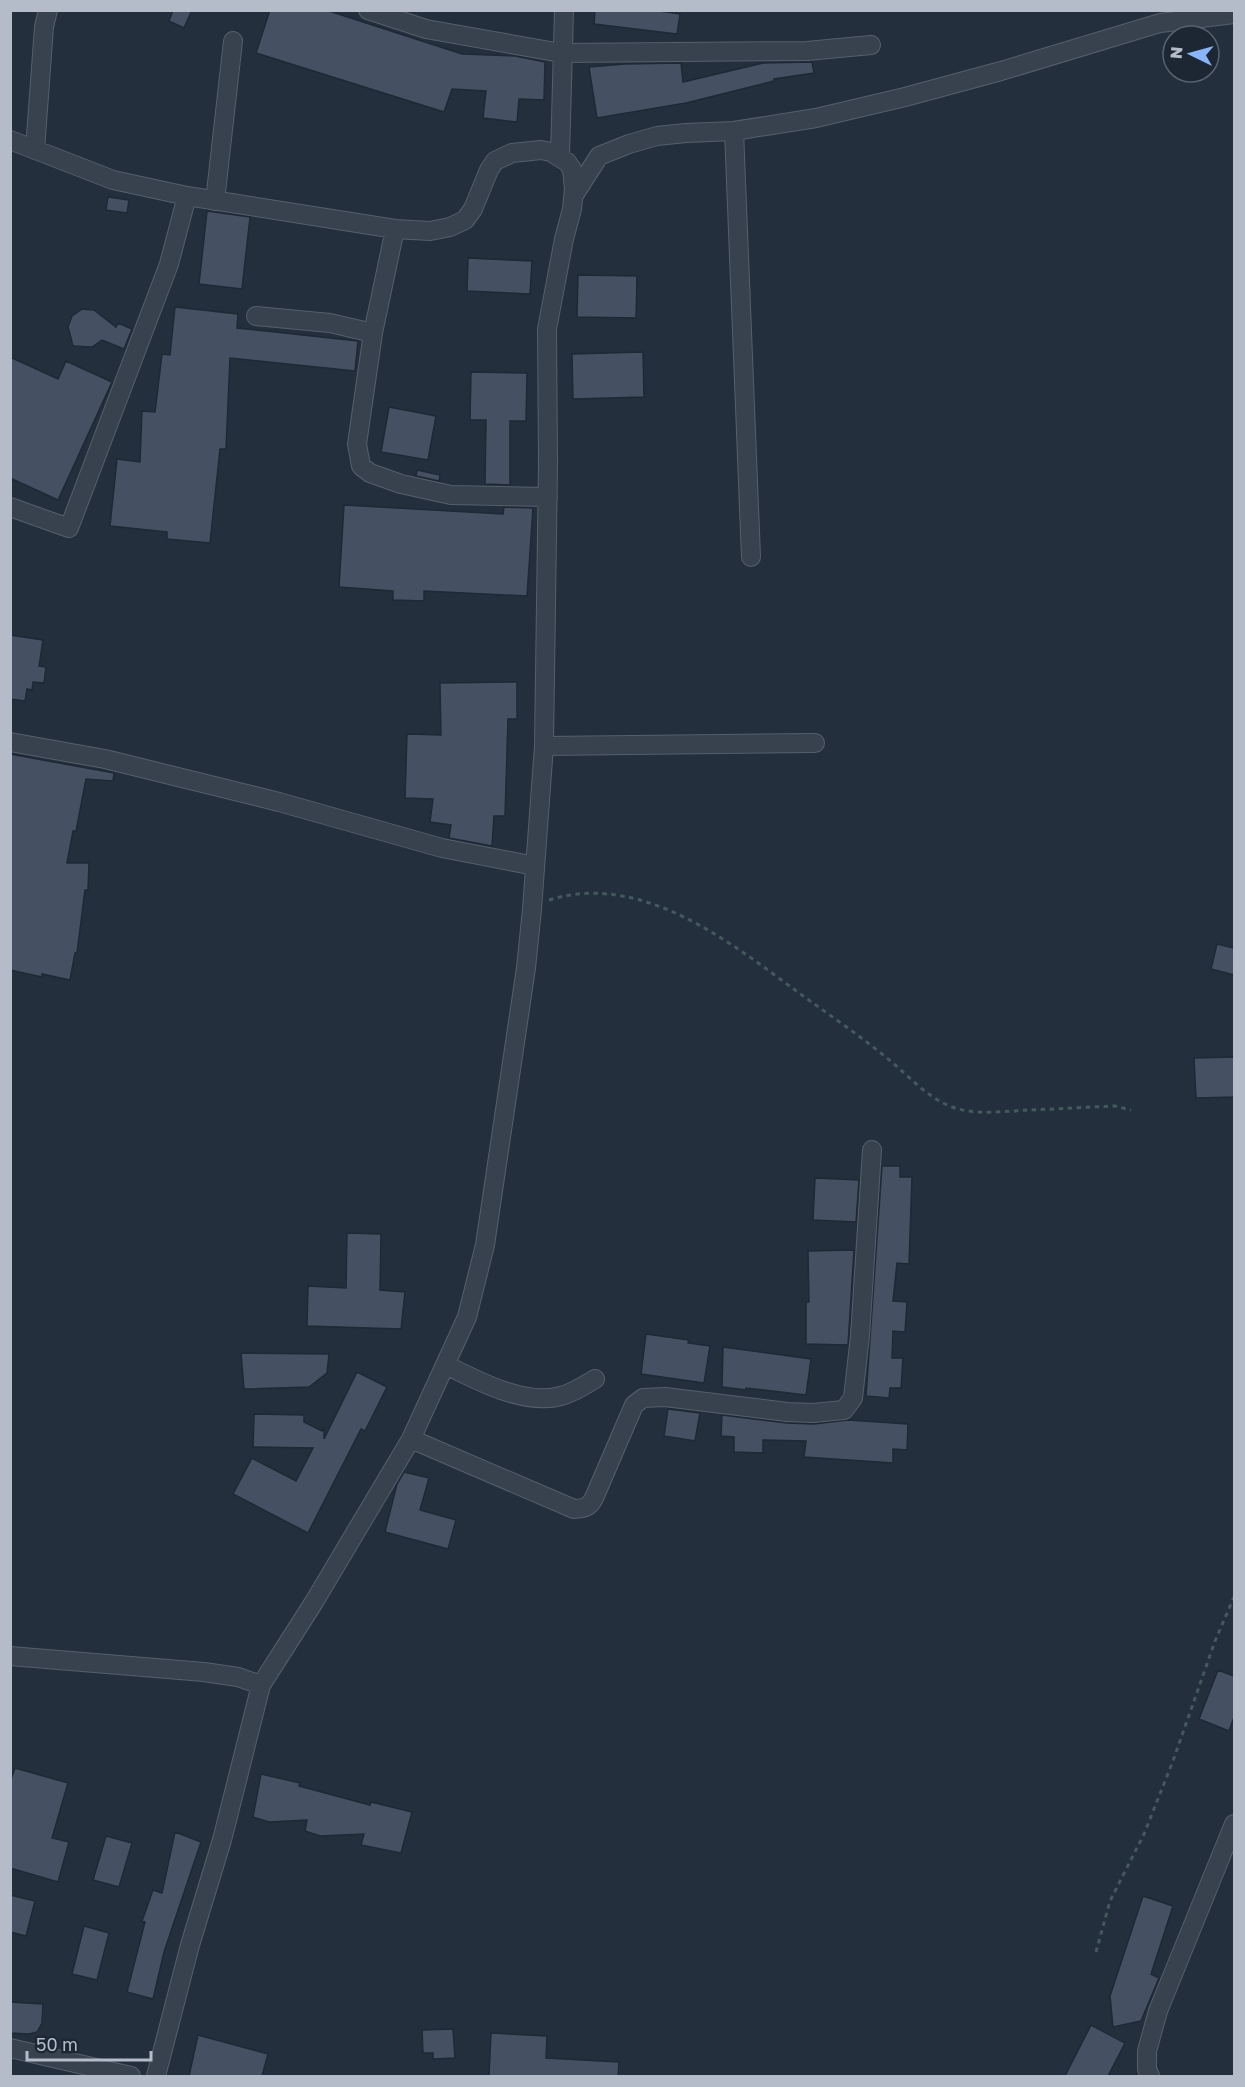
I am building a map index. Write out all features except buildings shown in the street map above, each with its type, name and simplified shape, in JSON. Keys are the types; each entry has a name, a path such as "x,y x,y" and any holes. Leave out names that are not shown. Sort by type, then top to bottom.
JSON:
{"street":[{"path":"35,150 44,27 48,10"},
{"path":"368,10 426,28 561,53 807,51 871,45"},
{"path":"560,156 561,53 564,10"},
{"path":"574,195 599,156 657,136 686,132 734,131 816,118 905,97 1160,23 1234,14"},
{"path":"215,201 233,41"},
{"path":"734,131 752,557"},
{"path":"10,140 113,180 215,201 394,228 430,231 459,224 470,215 495,161 521,151 540,150 560,156 572,169 574,195 554,285 547,329 548,497 544,746 532,909 526,968 485,1245 467,1317 411,1439 314,1602 261,1685 222,1840 190,1945 156,2076"},
{"path":"10,507 69,528 169,264 187,196"},
{"path":"394,228 373,333 357,444 361,466 401,484 451,495 548,497"},
{"path":"256,316 330,323 373,333"},
{"path":"10,742 105,759 279,802 442,848 535,866"},
{"path":"544,746 815,743"},
{"path":"411,1439 573,1509 584,1508 591,1504 634,1405 643,1398 665,1397 787,1412 813,1413 844,1410 853,1398 860,1336 872,1150"},
{"path":"446,1365 480,1382 531,1398 562,1396 595,1379"},
{"path":"10,1656 204,1672 238,1677 261,1685"},
{"path":"1150,2076 1147,2069 1147,2051 1158,2012 1234,1824"},
{"path":"10,2048 131,2076"}],"path":[{"path":"532,909 557,897 603,893 633,898 697,924 736,946 888,1058 930,1095 951,1106 973,1112 1115,1106 1131,1110"},
{"path":"1096,1952 1110,1901 1144,1834 1173,1761 1215,1641 1234,1597"}]}
